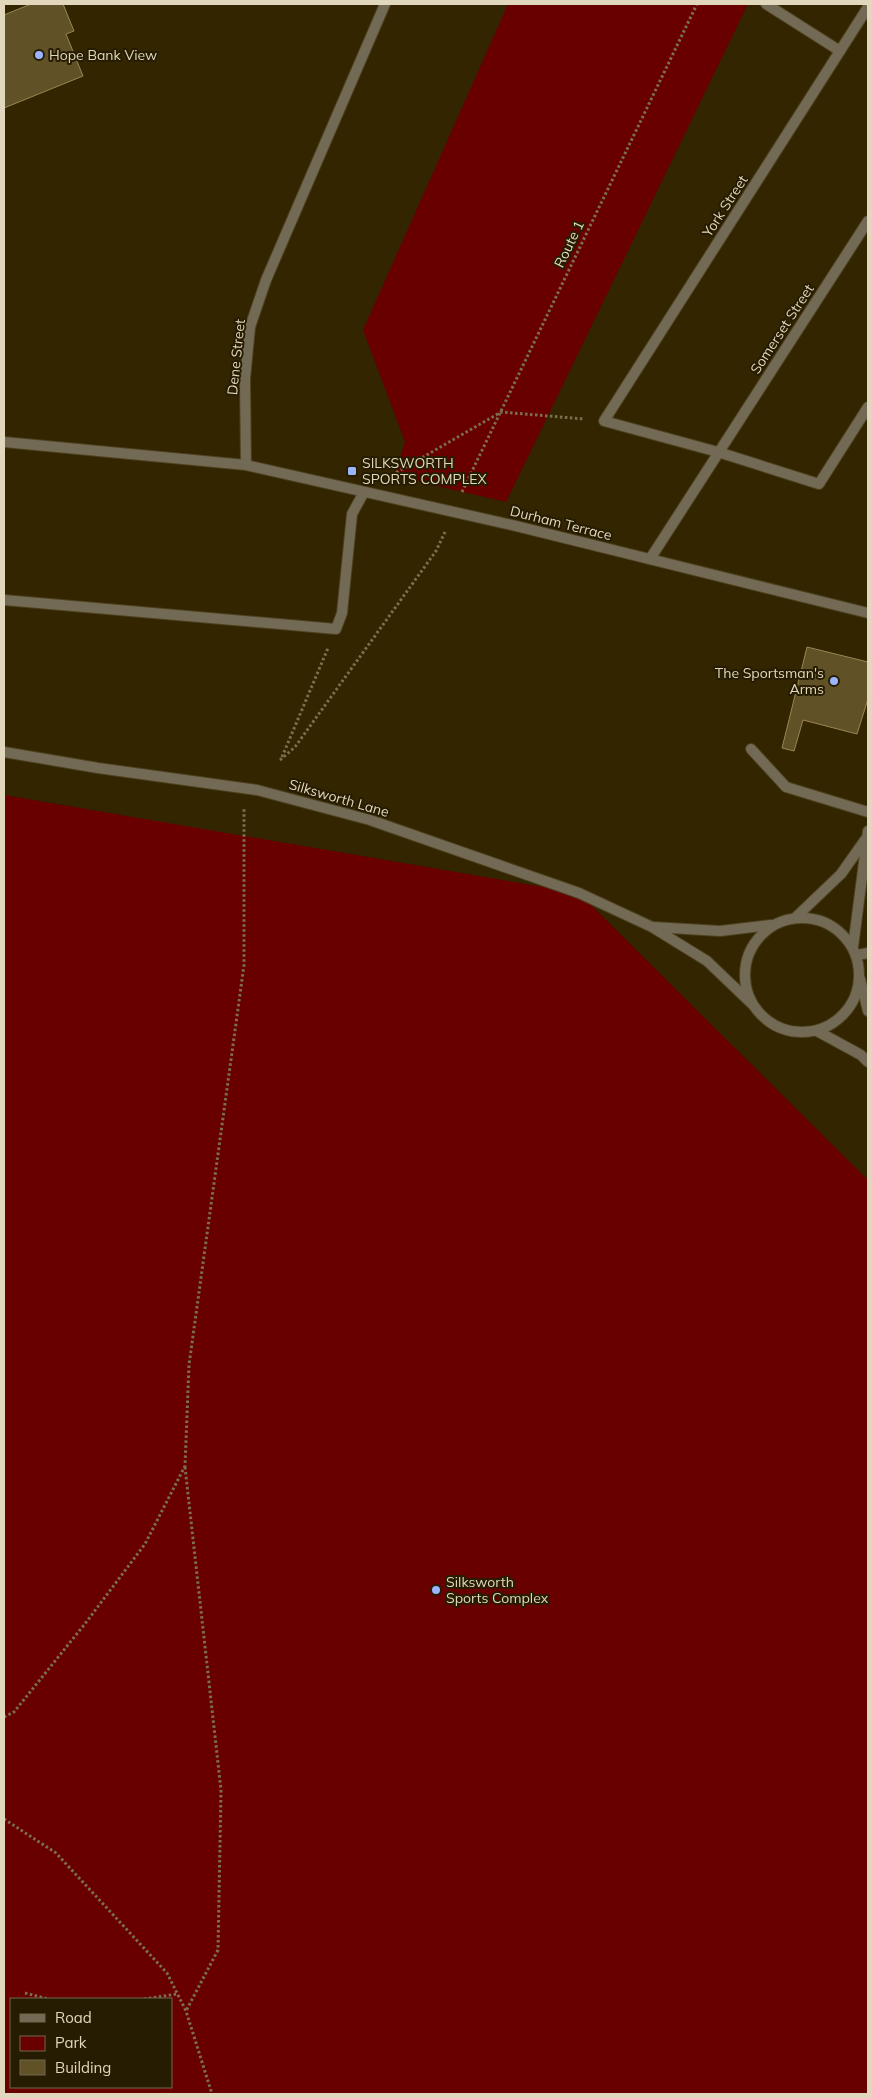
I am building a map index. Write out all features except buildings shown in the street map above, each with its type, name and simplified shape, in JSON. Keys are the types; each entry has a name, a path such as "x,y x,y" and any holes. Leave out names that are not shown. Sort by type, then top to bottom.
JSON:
{"street":[{"name":"Dene Street","path":"246,466 245,379 250,327 266,280 385,4"},
{"path":"766,4 840,51"},
{"name":"York Street","path":"604,420 868,7"},
{"name":"Somerset Street","path":"650,559 868,222"},
{"path":"604,420 718,452 819,484 868,407"},
{"path":"4,442 246,466"},
{"name":"Durham Terrace","path":"246,466 516,526 868,613"},
{"path":"4,600 336,629 342,614 352,514 364,492"},
{"path":"751,749 786,787 868,812"},
{"name":"Silksworth Lane","path":"4,752 98,768 257,790 370,820 578,893 652,927 707,961 763,1017 778,1028 797,1032 817,1030 838,1020 854,1001 860,978"},
{"path":"796,917 841,874 867,835"},
{"path":"867,835 855,951 868,953"},
{"name":"Silksworth Lane","path":"652,927 720,931 771,926 796,917 820,919 842,932 855,951 868,1012"},
{"name":"Silksworth Lane","path":"752,1004 745,982 746,960 756,940 771,926"},
{"path":"817,1030 861,1055 868,1062"}],"path":[{"name":"Route 1","path":"460,494 502,412 697,4"},
{"path":"364,492 502,412 604,420"},
{"path":"336,629 280,760 295,747 375,637 436,551 447,528"},
{"path":"186,2011 218,1950 221,1790 185,1466 189,1365 244,965 244,806"},
{"path":"4,1717 14,1712 84,1625 145,1544 185,1466"},
{"path":"4,1819 56,1853 167,1973 186,2011 212,2094"},
{"path":"25,1993 44,1998"},
{"path":"151,1998 177,1994"}],"green space":[{"path":"508,4 748,4 506,502 394,476 405,442 363,330"},
{"name":"Silksworth Sports Complex","path":"4,795 579,893 868,1180 868,2094 4,2094"}],"place":[{"name":"Hope Bank View","path":"39,55"},
{"name":"SILKSWORTH SPORTS COMPLEX","path":"352,471"},
{"name":"The Sportsman's Arms","path":"834,681"},
{"name":"Silksworth Sports Complex","path":"436,1590"}]}
